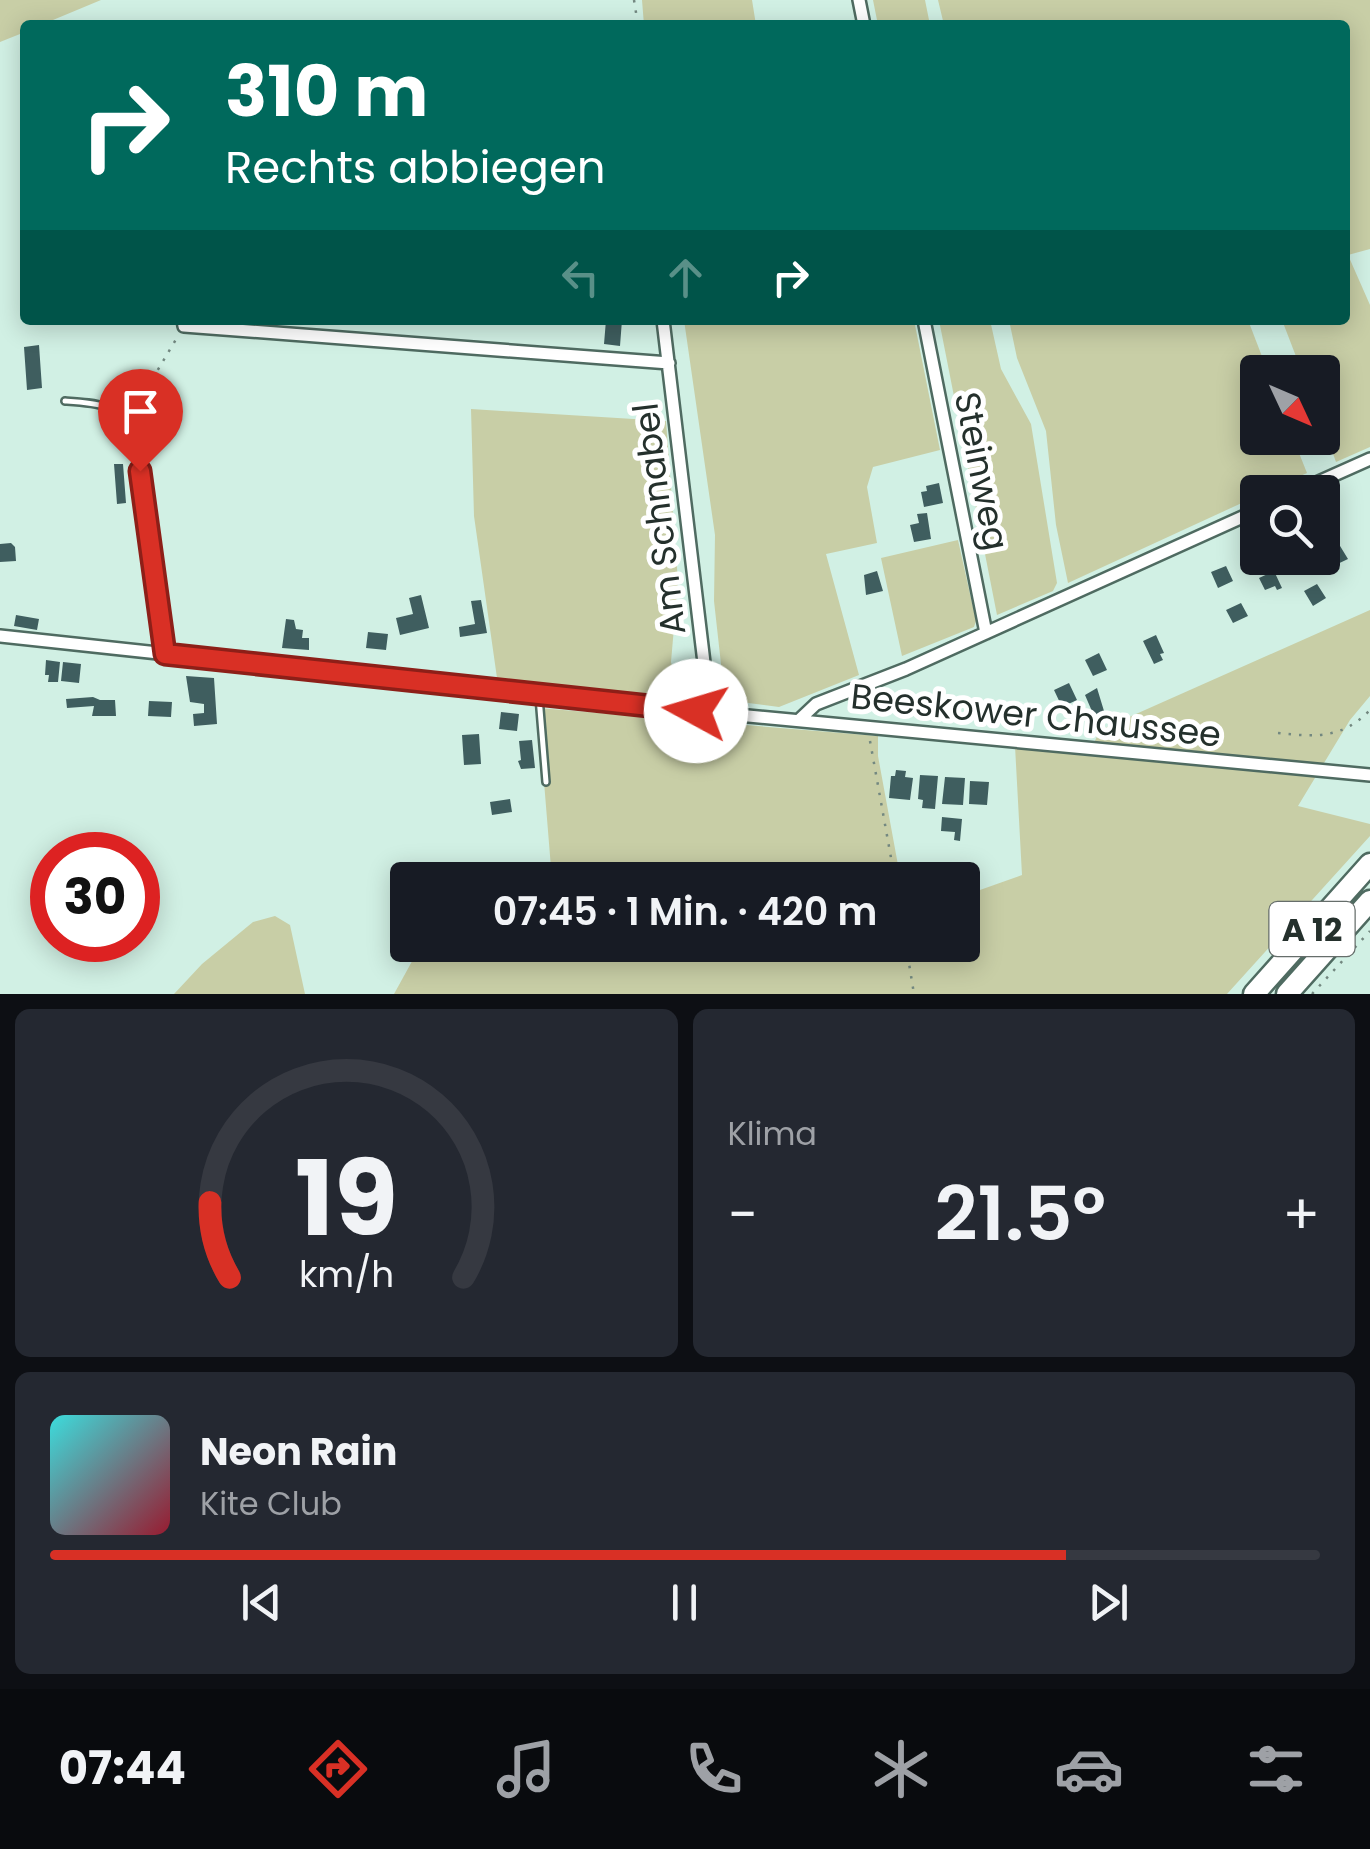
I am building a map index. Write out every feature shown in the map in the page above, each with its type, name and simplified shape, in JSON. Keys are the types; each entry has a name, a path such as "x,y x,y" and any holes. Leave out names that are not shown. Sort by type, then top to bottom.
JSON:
{"highway":[{"name":"A 12","path":"1254,994 1370,864"},
{"name":"A 12","path":"1287,994 1370,901"}],"street":[{"path":"207,325 669,363"},
{"name":"Am Schnabel","path":"663,325 705,671 696,711"},
{"name":"Steinweg","path":"925,325 986,633"},
{"path":"1334,475 1370,459"},
{"path":"799,720 816,704 986,633 1240,518"},
{"name":"Beeskower Chaussee","path":"0,636 429,688 538,694 1370,775"}],"lane":[{"path":"65,400 104,404 128,420 136,434 165,654"},
{"path":"538,694 546,782"}],"path":[{"path":"128,420 182,325"},
{"path":"1278,733 1332,736 1370,710"},
{"path":"867,725 892,862"},
{"path":"1312,994 1370,931"},
{"path":"909,962 914,994"}],"green space":[{"path":"0,0 101,0 53,20 20,20 20,34 0,42"},
{"path":"642,0 752,0 755,20 644,20"},
{"path":"873,0 925,0 929,20 877,20"},
{"path":"938,0 1370,0 1370,249 1350,254 1350,20 943,20"},
{"path":"1350,260 1370,305 1370,447 1336,462 1333,455 1340,455 1340,355 1295,355 1284,325 1350,325"},
{"path":"685,325 915,325 940,450 873,467 867,487 877,543 826,554 859,675 779,707 725,700 714,601 715,535"},
{"path":"940,325 991,325 1001,369 1031,424 1057,583 1053,591 997,615"},
{"path":"1010,325 1250,325 1261,355 1240,355 1240,455 1300,455 1307,473 1240,475 1240,504 1068,583 1056,525 1046,431 1017,358"},
{"path":"471,409 666,421 678,581 671,662 680,698 497,678 474,516"},
{"path":"958,540 976,621 974,627 902,656 881,558"},
{"path":"1370,610 1370,696 1350,720 1298,806 1370,824 1370,836 1227,994 394,994 412,962 980,962 980,890 1022,875 1015,746 1088,756 1100,730"},
{"path":"538,708 878,736 878,756 897,862 551,862"},
{"path":"275,916 290,925 305,994 174,994 202,964 253,922"}],"building":[{"path":"606,325 622,325 620,346 604,344"},
{"path":"39,345 42,388 27,390 24,347"},
{"path":"114,464 123,464 126,503 117,504"},
{"path":"939,483 943,503 924,507 921,492 927,491 926,486"},
{"path":"927,513 931,539 914,542 910,525 919,523 917,514"},
{"path":"11,543 16,561 0,562 0,544"},
{"path":"1340,546 1348,559 1340,563"},
{"path":"1226,566 1233,581 1218,588 1211,572"},
{"path":"877,571 883,591 866,595 864,575"},
{"path":"1276,575 1282,588 1265,590 1259,578"},
{"path":"1317,584 1326,598 1313,606 1304,591"},
{"path":"421,595 429,628 400,635 396,618 413,614 409,598"},
{"path":"481,600 487,633 460,637 459,627 475,624 471,601"},
{"path":"1241,603 1248,616 1233,623 1226,610"},
{"path":"16,615 39,619 37,630 14,626"},
{"path":"286,619 294,620 296,629 303,630 302,638 309,638 309,650 282,648"},
{"path":"368,632 388,634 386,650 366,648"},
{"path":"1156,635 1164,653 1160,654 1163,660 1154,664 1143,641"},
{"path":"1099,653 1107,670 1093,676 1085,660"},
{"path":"46,660 60,662 58,682 48,682"},
{"path":"63,662 81,664 79,683 61,681"},
{"path":"186,676 214,678 217,724 194,726 193,714 204,713 204,704 190,702"},
{"path":"1069,683 1077,700 1062,707 1054,690"},
{"path":"1097,688 1104,711 1094,716 1085,695"},
{"path":"66,699 115,700 116,716 92,716 94,706 67,708"},
{"path":"149,701 172,702 171,717 148,716"},
{"path":"501,712 519,714 517,731 499,729"},
{"path":"479,734 481,764 464,765 462,735"},
{"path":"532,740 535,768 521,769 519,741"},
{"path":"896,770 906,771 905,777 913,778 910,800 889,798 891,776 895,776"},
{"path":"920,775 938,776 935,809 922,808 923,800 918,799"},
{"path":"945,777 965,778 963,805 942,804"},
{"path":"970,781 989,782 987,805 969,804"},
{"path":"510,799 512,812 492,815 490,802"},
{"path":"942,817 962,819 960,841 954,840 955,832 941,831"}],"route":[{"path":"140,471 165,654 696,711"}]}
